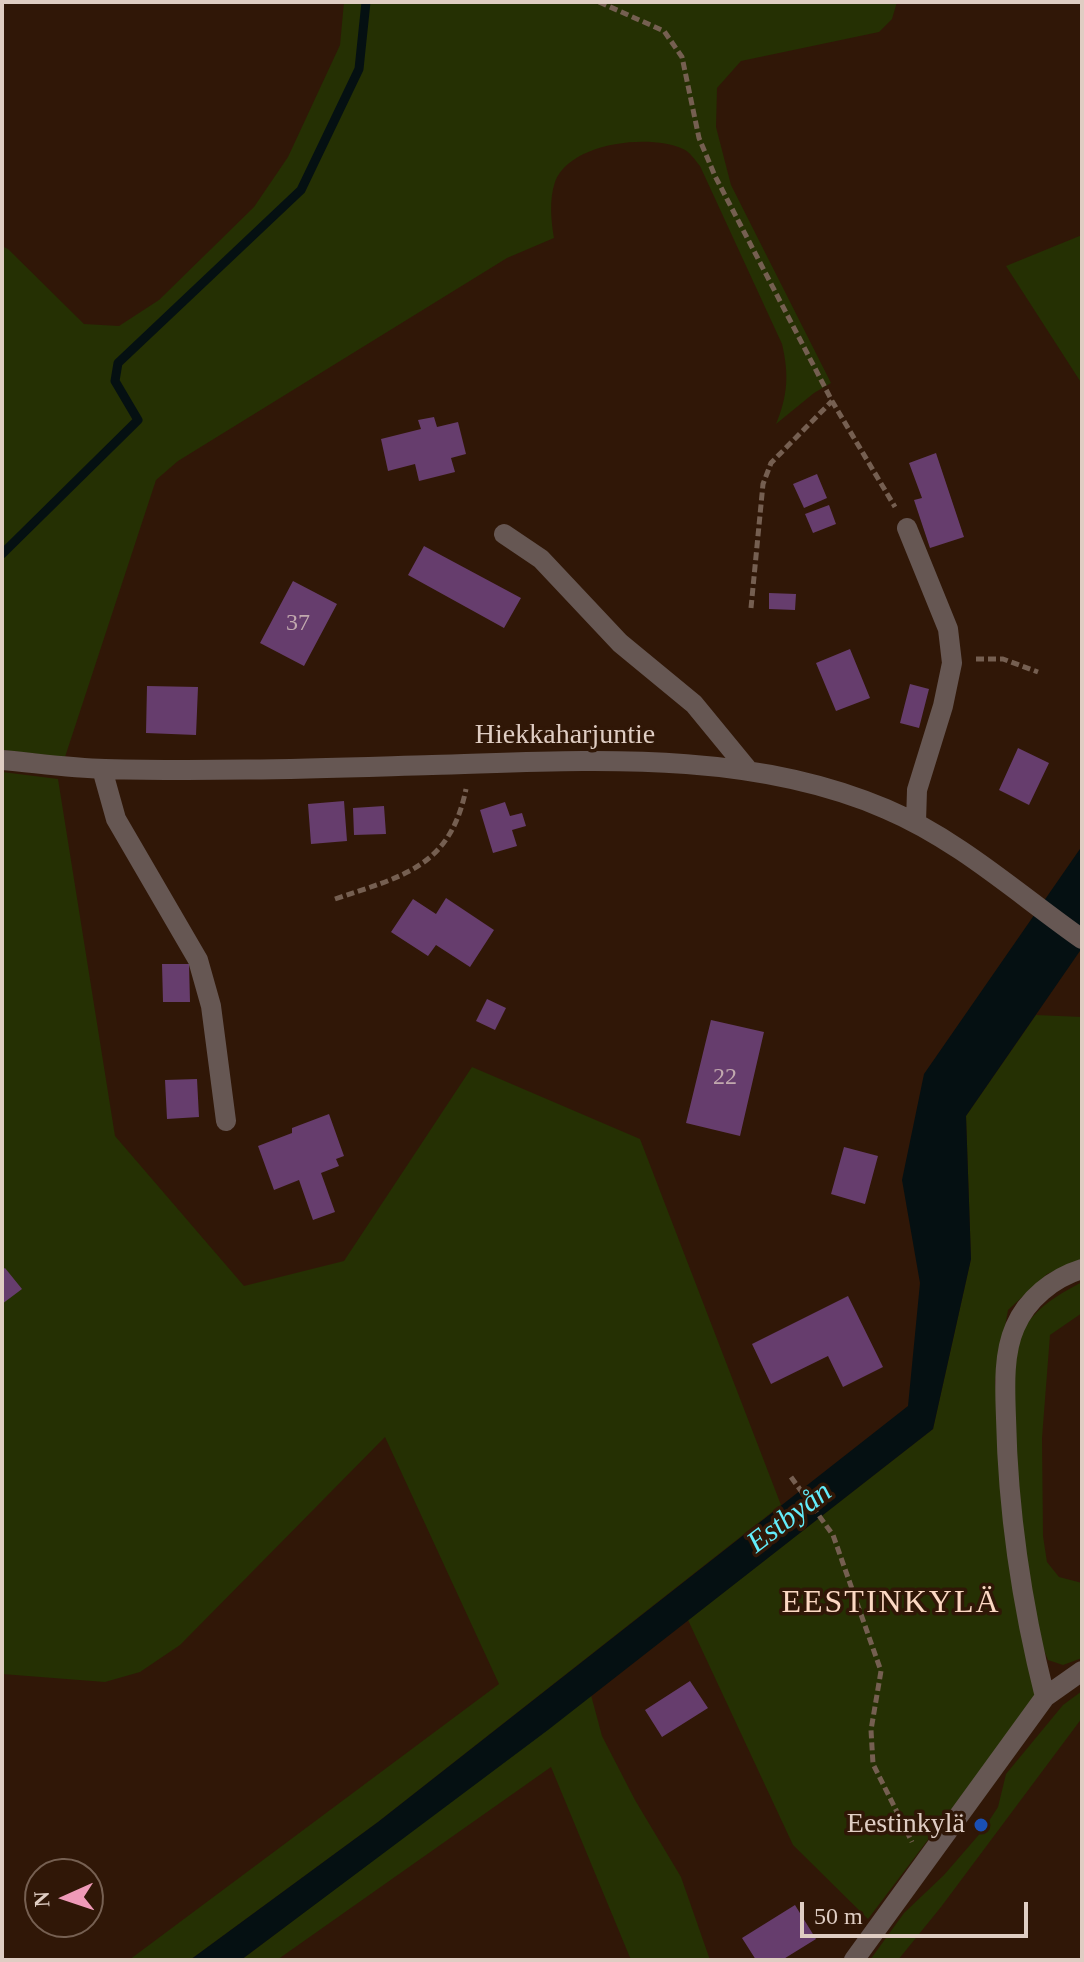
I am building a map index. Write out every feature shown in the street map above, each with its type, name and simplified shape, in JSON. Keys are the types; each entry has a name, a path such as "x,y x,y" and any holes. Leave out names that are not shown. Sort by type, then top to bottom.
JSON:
{"street":[{"path":"907,528 948,629 952,663 943,706 917,790 916,822"},
{"path":"504,534 541,559 620,643 694,704 749,771"},
{"name":"Hiekkaharjuntie","path":"2,760 102,769 675,764 749,771 818,784 916,822 975,858 1082,939"},
{"path":"102,769 116,819 198,960 211,1006 226,1121"},
{"path":"1045,1697 1031,1640 1007,1482 1005,1376 1013,1330 1026,1305 1062,1275 1082,1269"},
{"path":"854,1960 1045,1697 1082,1671"}],"path":[{"path":"599,2 664,31 682,57 699,138 715,176 832,401 907,528"},
{"path":"751,608 763,484 771,463 832,401"},
{"path":"952,663 1003,659 1038,672"},
{"path":"335,899 407,874 440,850 462,811 471,764"},
{"path":"791,1477 833,1535 881,1671 871,1730 873,1764 923,1864"}],"green space":[{"path":"344,2 897,2 892,19 879,32 741,61 717,88 716,127 731,185 831,383 776,424 786,384 782,344 700,166 686,150 668,144 631,142 593,150 576,158 563,169 555,182 551,210 554,238 507,258 178,461 156,480 65,757 2,750 2,246 84,324 119,326 159,300 254,207 288,157 340,45"},
{"path":"1082,235 1082,384 1006,266"},
{"path":"2,772 58,779 115,1136 244,1286 344,1261 472,1067 640,1139 781,1505 378,1822 190,1960 129,1960 499,1684 385,1437 180,1645 140,1672 105,1682 2,1674"},
{"path":"1036,1015 1082,1017 1082,1260 1047,1274 1008,1310 995,1382 1037,1696 868,1919 793,1845 688,1620 933,1429 971,1259 966,1116"},
{"path":"1082,1282 1082,1313 1050,1335 1042,1438 1043,1536 1047,1562 1059,1577 1082,1583 1082,1658 1063,1665 1048,1660 1040,1641 1017,1479 1012,1388 1016,1352 1025,1327 1043,1306"},
{"path":"1082,1691 1082,1718 941,1907 898,1960 870,1960 904,1913 944,1875 983,1830 998,1807 1006,1774 1063,1705"},
{"path":"591,1695 602,1736 635,1800 681,1877 710,1960 631,1960 551,1767 277,1960 241,1960"}],"water":[{"name":"Estbyån","path":"1082,846 1082,948 966,1116 971,1259 933,1429 548,1730 241,1960 190,1960 378,1822 908,1406 920,1283 902,1180 924,1074"}],"building":[{"path":"434,417 437,427 458,422 466,454 451,458 455,472 419,481 415,464 388,471 381,439 421,429 418,420"},
{"path":"936,453 964,537 930,548 914,500 922,498 909,463"},
{"path":"817,474 827,498 804,508 793,484"},
{"path":"829,505 836,524 813,533 805,514"},
{"path":"424,546 521,598 504,628 408,575"},
{"path":"293,581 337,604 304,666 260,643"},
{"path":"769,593 796,594 795,610 769,609"},
{"path":"850,649 870,698 836,711 816,663"},
{"path":"910,684 929,689 919,728 900,723"},
{"path":"147,686 198,687 196,735 146,733"},
{"path":"1018,748 1049,763 1029,805 999,790"},
{"path":"344,801 347,841 311,844 308,804"},
{"path":"505,802 510,816 522,813 526,826 512,830 517,846 493,853 480,810"},
{"path":"384,806 386,834 354,835 353,808"},
{"path":"446,898 494,930 470,967 436,945 428,956 391,932 413,899 436,914"},
{"path":"162,964 189,964 190,1002 163,1002"},
{"path":"487,999 506,1008 495,1030 476,1021"},
{"path":"711,1020 764,1032 740,1136 686,1123"},
{"path":"197,1079 199,1117 167,1119 165,1080"},
{"path":"329,1114 344,1156 336,1159 339,1166 321,1173 335,1212 313,1220 299,1180 274,1190 258,1146 292,1133 292,1128"},
{"path":"844,1147 878,1156 865,1204 831,1194"},
{"path":"5,1268 22,1289 2,1304 2,1270"},
{"path":"848,1296 883,1367 843,1387 828,1356 771,1384 752,1344"},
{"path":"690,1681 708,1708 662,1737 645,1710"},
{"path":"795,1905 816,1939 782,1960 756,1960 742,1938"}],"waterway":[{"path":"2,554 138,420 115,381 118,363 301,190 359,69 366,2"}],"place":[{"name":"Eestinkylä","path":"981,1825"}],"district":[{"name":"EESTINKYLÄ","path":"891,1604"}]}
